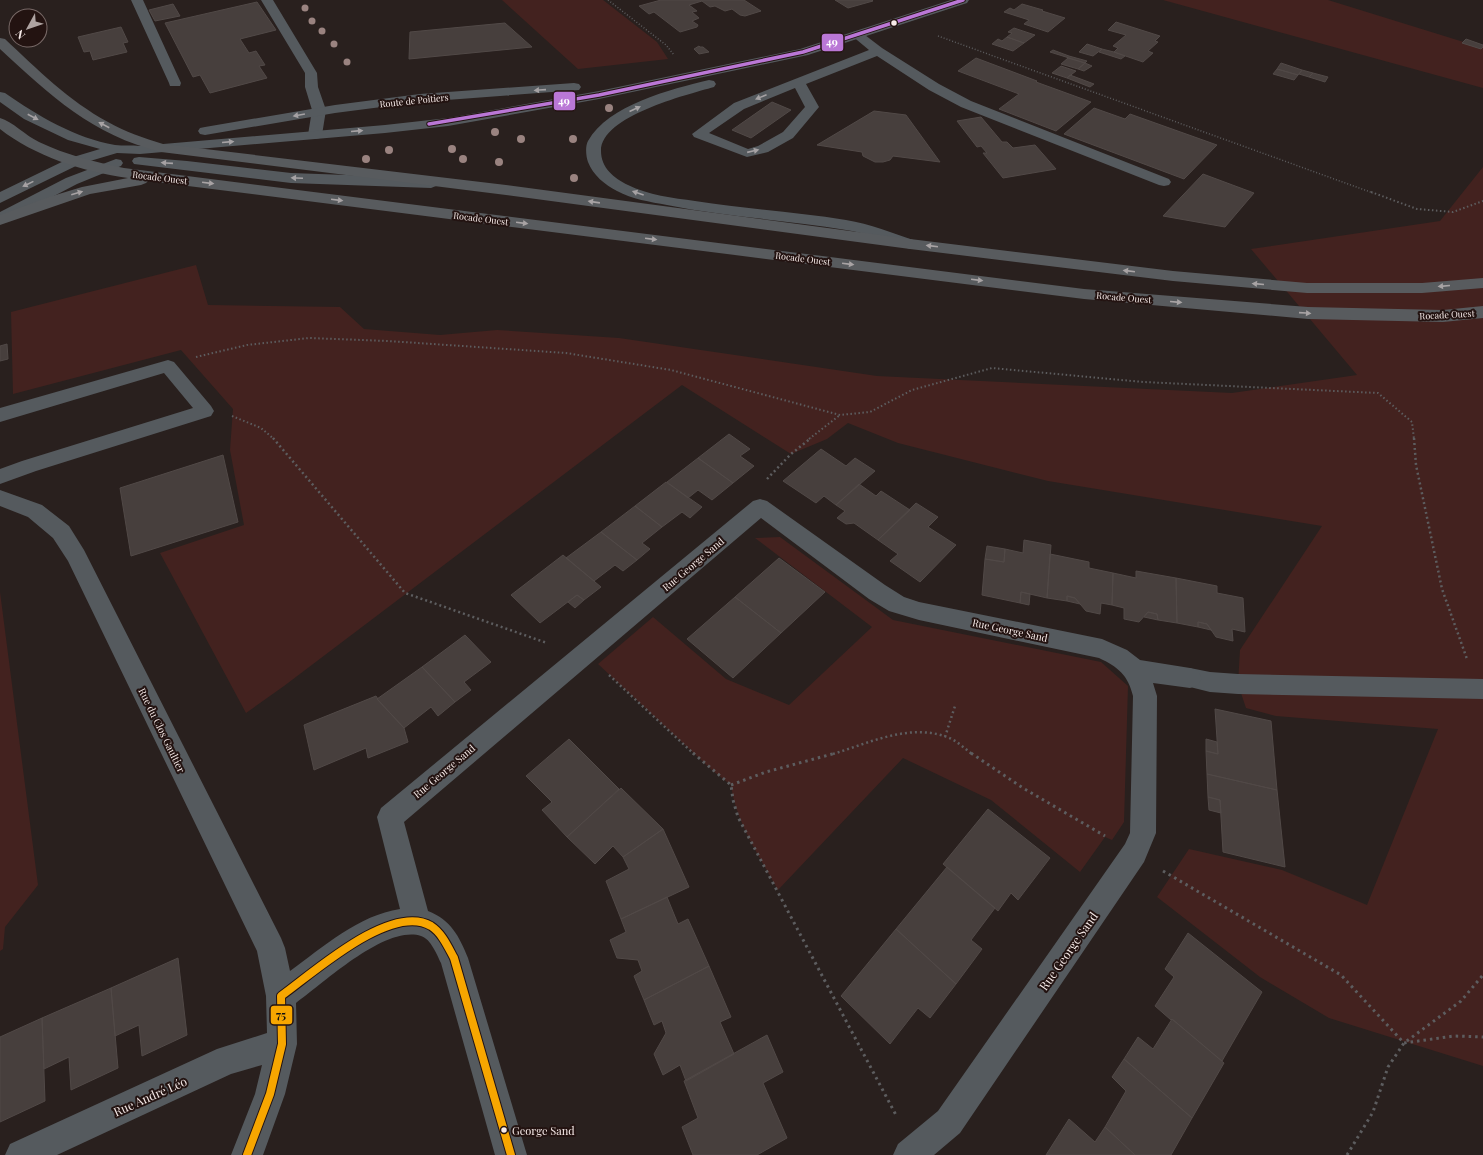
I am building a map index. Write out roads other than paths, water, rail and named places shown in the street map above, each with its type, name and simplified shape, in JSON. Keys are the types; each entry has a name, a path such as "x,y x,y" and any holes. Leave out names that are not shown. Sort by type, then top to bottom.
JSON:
{"main road":[{"path":"0,42 62,97 102,125 139,142 161,148 514,191 910,244 1173,276 1307,288 1422,288 1483,283"},
{"name":"Rocade Ouest","path":"0,122 20,137 50,152 101,168 121,161 156,177 1084,294 1308,313 1443,316 1483,312"},
{"path":"0,219 87,190 156,177"}],"street":[{"name":"Route de Poitiers","path":"121,161 161,148 448,122 599,95 803,52 963,0"},
{"path":"803,52 774,65 711,83 639,107 618,117 603,129 594,141 592,152 596,166 607,178 622,188 646,196 694,206 851,226 910,244"},
{"name":"Route de Poitiers","path":"121,161 139,142 319,112 420,98 594,86 690,75"},
{"path":"0,96 29,116 121,161"},
{"path":"0,198 76,161 121,161 187,165 291,178 448,184"},
{"path":"0,219 101,168"},
{"name":"Rue du Clos Gaultier","path":"0,498 35,511 61,532 76,556 271,948 281,996 282,1044 270,1094 247,1155"},
{"name":"Rue George Sand","path":"417,921 390,817 760,507 877,592 897,604 919,611 1102,649 1120,657 1133,668 1142,681 1144,696 1143,833 1135,853 949,1122 912,1153"},
{"name":"Rue George Sand","path":"1133,668 1190,678"},
{"path":"281,996 355,942 386,926 417,921 431,926 443,939 454,958 511,1155"},
{"name":"Rue André Léo","path":"21,1155 228,1060 282,1044"}],"lane":[{"path":"137,0 175,83"},
{"path":"267,0 311,73 309,82 316,98 319,112 315,134"},
{"path":"857,35 878,51 934,87 966,104 1164,182"},
{"path":"798,82 812,107 788,136 770,145 747,153 699,134 739,106 798,82 878,51"},
{"path":"0,415 168,366 205,411 29,466 0,477"},
{"path":"1190,678 1210,682 1238,684 1480,688"}],"place":[{"name":"George Sand","path":"504,1130"}]}
